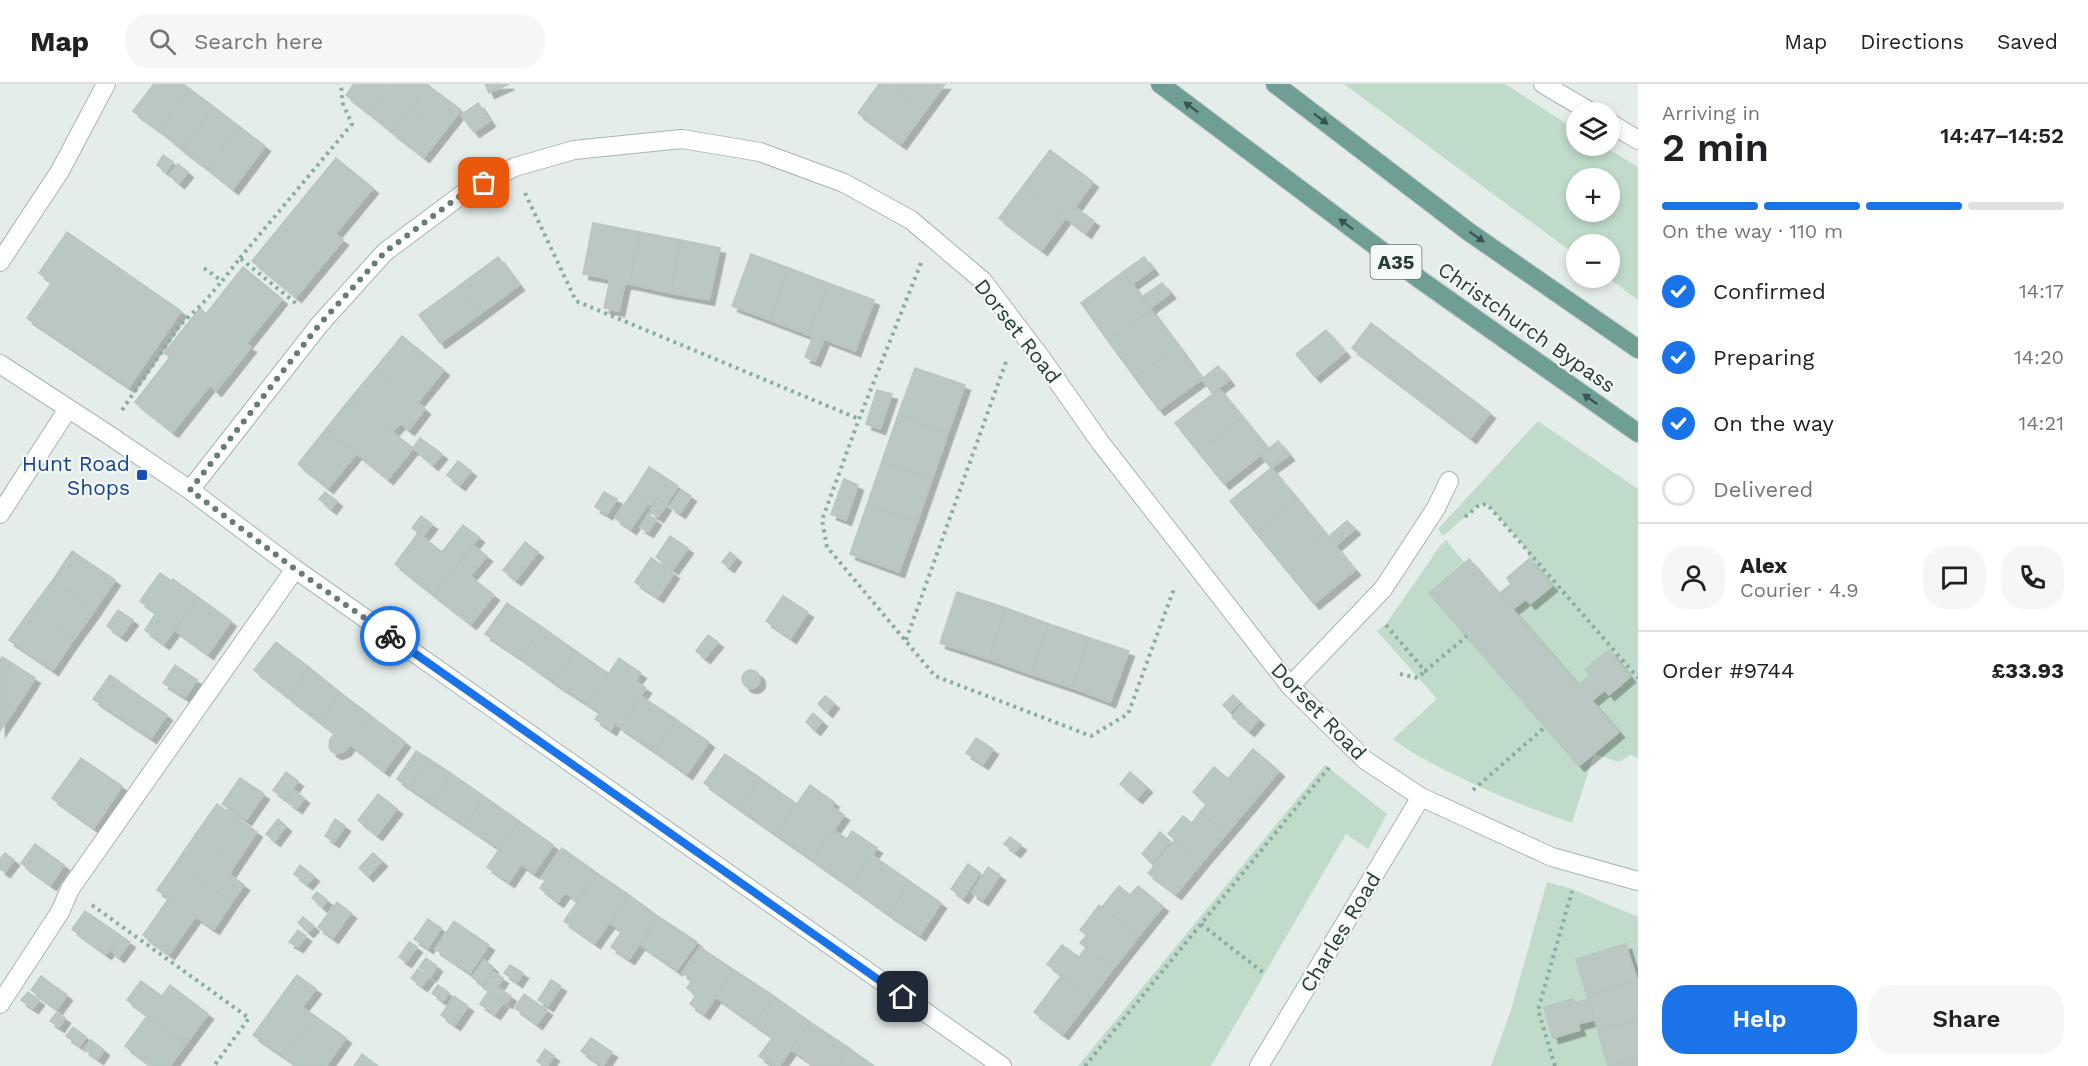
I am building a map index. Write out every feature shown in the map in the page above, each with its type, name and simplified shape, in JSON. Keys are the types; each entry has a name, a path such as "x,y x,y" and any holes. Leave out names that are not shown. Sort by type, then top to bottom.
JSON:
{"main road":[{"name":"Christchurch Bypass","path":"1160,84 1422,281 1638,433"},
{"path":"1275,84 1469,232 1638,349"}],"street":[{"path":"0,262 60,171 106,84"},
{"path":"1543,84 1574,102"},
{"path":"1620,129 1638,140"},
{"name":"Dorset Road","path":"190,490 320,324 385,252 468,190 515,167 574,150 682,139 760,152 844,183 912,220 982,281 1019,328 1100,442 1290,686 1365,760 1421,797 1552,857 1638,881"},
{"path":"0,364 190,490 295,569 1002,1066"},
{"path":"0,514 68,409"},
{"path":"1290,686 1383,589 1436,508 1449,481"},
{"path":"0,1004 60,912 70,889 295,569"},
{"name":"Charles Road","path":"1259,1066 1421,797"}],"path":[{"path":"106,433 180,324 206,300 352,124 341,100 343,92 338,84"},
{"path":"515,167 576,302 859,418"},
{"path":"931,237 859,418 822,520 827,547 935,676 1091,736 1128,714 1187,554"},
{"path":"240,258 320,324"},
{"path":"204,268 222,281"},
{"path":"906,641 1019,328"},
{"path":"1461,520 1479,505 1487,504 1638,678"},
{"path":"1379,618 1425,671"},
{"path":"1400,674 1418,678 1467,636"},
{"path":"1450,810 1545,727"},
{"path":"1085,1066 1348,743"},
{"path":"1555,1066 1538,1010 1580,865"},
{"path":"70,889 249,1018 214,1066"},
{"path":"1201,924 1265,974"}],"green space":[{"path":"1344,84 1505,84 1566,124 1566,156 1620,156 1638,167 1638,300 1620,287 1620,234 1566,234 1566,248"},
{"path":"1538,421 1638,489 1638,758 1630,755 1619,762 1594,754 1572,823 1478,786 1424,759 1393,739 1437,699 1377,631 1386,624 1446,540 1464,562 1429,593 1579,766 1619,732 1592,701 1605,690 1609,694 1630,677 1608,651 1590,675 1578,685 1513,609 1526,599 1551,586 1529,559 1527,549 1487,504 1479,505 1443,536 1438,529"},
{"path":"1325,765 1387,814 1368,849 1346,834 1211,1066 1078,1066"},
{"path":"1547,882 1572,889 1638,917 1638,1066 1491,1066 1510,1013"}],"building":[{"path":"154,84 183,84 190,89 159,130 133,111"},
{"path":"354,84 392,84 369,113 346,95"},
{"path":"392,84 427,84 429,86 392,132 369,113"},
{"path":"485,84 509,84 489,93"},
{"path":"879,84 888,84 925,111 901,144 858,113"},
{"path":"888,84 945,84 925,111"},
{"path":"429,86 461,110 443,133 411,108"},
{"path":"190,89 214,107 182,149 159,130"},
{"path":"478,103 490,121 474,132 461,115"},
{"path":"214,107 240,127 208,169 182,149"},
{"path":"411,108 443,133 424,157 392,132"},
{"path":"240,127 265,146 233,189 208,169"},
{"path":"1050,150 1093,182 1075,207 1094,221 1086,233 1023,186"},
{"path":"163,155 173,162 166,172 157,165"},
{"path":"336,158 373,188 335,234 343,240 296,297 252,261"},
{"path":"178,164 188,172 179,183 169,175"},
{"path":"1023,186 1066,217 1042,250 999,218"},
{"path":"593,223 640,232 630,284 625,283 619,311 604,308 610,279 583,274"},
{"path":"67,232 181,311 129,387 27,318 52,282 39,273"},
{"path":"640,232 681,240 671,293 630,284"},
{"path":"681,240 720,248 709,300 671,293"},
{"path":"751,254 789,268 770,320 732,306"},
{"path":"498,257 519,285 480,314 459,286"},
{"path":"1144,257 1153,269 1132,284 1123,272"},
{"path":"243,267 282,299 246,344 251,347 216,391 210,385 173,432 135,402 170,357 164,353 200,308 206,314"},
{"path":"789,268 828,283 809,335 770,320"},
{"path":"1123,272 1151,310 1108,341 1081,303"},
{"path":"828,283 874,300 855,351 824,339 815,361 805,357 813,336 809,335"},
{"path":"1162,283 1170,293 1150,308 1142,297"},
{"path":"459,286 480,314 440,343 419,315"},
{"path":"1151,310 1178,346 1135,378 1108,341"},
{"path":"1371,323 1490,413 1471,438 1352,348"},
{"path":"1326,330 1345,352 1315,377 1296,354"},
{"path":"402,336 444,370 417,403 375,369"},
{"path":"1178,346 1202,379 1159,410 1135,378"},
{"path":"1218,366 1229,380 1212,393 1202,379"},
{"path":"915,368 965,385 948,433 898,415"},
{"path":"375,369 425,409 409,430 400,423 392,432 350,399"},
{"path":"1219,389 1242,417 1198,452 1175,423"},
{"path":"877,390 892,394 880,429 866,424"},
{"path":"350,399 413,448 388,479 326,429"},
{"path":"898,415 948,433 932,479 882,461"},
{"path":"1242,417 1268,449 1224,484 1198,452"},
{"path":"326,429 356,454 328,488 298,464"},
{"path":"420,438 442,454 433,465 413,448"},
{"path":"1278,441 1289,455 1271,468 1261,455"},
{"path":"458,461 471,471 460,485 447,475"},
{"path":"882,461 932,479 917,522 867,505"},
{"path":"649,467 678,486 667,503 657,496 651,505 632,494"},
{"path":"1271,468 1297,499 1256,533 1230,501"},
{"path":"844,479 858,485 846,520 831,514"},
{"path":"681,490 691,496 680,513 670,506"},
{"path":"325,492 337,501 331,509 319,499"},
{"path":"604,492 617,499 607,514 595,507"},
{"path":"631,495 647,505 631,529 615,518"},
{"path":"1297,499 1324,532 1283,566 1256,533"},
{"path":"658,500 666,505 658,517 650,512"},
{"path":"867,505 917,522 899,572 850,554"},
{"path":"648,514 656,520 648,532 640,527"},
{"path":"421,516 432,524 423,536 412,528"},
{"path":"1347,521 1355,529 1335,546 1328,537"},
{"path":"463,525 479,537 434,595 395,564 418,533 442,552"},
{"path":"1324,532 1355,570 1314,604 1283,566"},
{"path":"670,536 688,548 673,569 656,557"},
{"path":"525,542 538,552 516,580 503,570"},
{"path":"473,545 487,556 470,576 494,595 471,624 434,595"},
{"path":"72,551 115,580 95,610 52,581"},
{"path":"730,552 736,557 729,567 722,562"},
{"path":"651,558 674,573 658,597 635,582"},
{"path":"1469,559 1619,732 1579,766 1429,593"},
{"path":"1529,559 1552,586 1530,604 1526,599 1513,609 1500,593 1511,584 1507,578"},
{"path":"160,573 172,581 173,579 198,597 164,644 145,630 156,613 140,601"},
{"path":"52,581 95,610 74,639 31,609"},
{"path":"957,592 1006,608 989,659 940,643"},
{"path":"783,596 808,612 791,638 766,621"},
{"path":"198,597 231,621 208,654 175,630"},
{"path":"507,603 542,627 521,658 485,634"},
{"path":"1006,608 1049,624 1031,674 989,659"},
{"path":"31,609 74,639 53,670 9,640"},
{"path":"118,610 133,620 121,636 107,626"},
{"path":"1049,624 1090,638 1073,688 1031,674"},
{"path":"542,627 576,651 554,682 521,658"},
{"path":"708,635 718,642 705,658 696,651"},
{"path":"1090,638 1129,651 1110,702 1073,688"},
{"path":"276,642 310,668 288,697 254,670"},
{"path":"1609,650 1630,677 1609,695 1605,690 1592,701 1578,685 1590,675 1585,669"},
{"path":"576,651 609,674 588,704 554,682"},
{"path":"2,657 35,678 15,709 0,699 0,661"},
{"path":"619,658 641,673 635,681 646,688 620,727 615,723 611,730 595,719 600,712 588,704"},
{"path":"175,665 197,680 185,697 163,683"},
{"path":"310,668 341,693 319,721 288,697"},
{"path":"751,670 757,673 760,679 757,685 751,688 745,685 742,679 745,673"},
{"path":"110,675 167,715 151,738 93,699"},
{"path":"341,693 371,716 345,751 337,754 329,747 330,739 335,733 319,721"},
{"path":"1233,695 1240,702 1230,712 1223,705"},
{"path":"641,696 677,720 655,751 620,727"},
{"path":"825,696 834,703 827,712 818,704"},
{"path":"0,699 15,709 0,731"},
{"path":"1242,705 1259,719 1249,731 1232,717"},
{"path":"813,713 822,721 815,730 806,722"},
{"path":"371,716 405,742 384,771 350,744"},
{"path":"677,720 709,742 687,774 655,751"},
{"path":"976,738 993,749 983,764 966,753"},
{"path":"1253,749 1279,771 1254,801 1228,779"},
{"path":"416,751 429,759 410,788 397,779"},
{"path":"725,754 760,778 739,808 704,783"},
{"path":"81,758 122,786 94,828 52,798"},
{"path":"429,759 452,774 432,803 410,788"},
{"path":"1214,767 1254,801 1226,834 1200,812 1207,804 1193,792"},
{"path":"286,772 298,781 285,799 273,790"},
{"path":"1130,772 1147,787 1137,798 1120,784"},
{"path":"452,774 485,797 465,825 432,803"},
{"path":"240,778 264,794 246,820 222,804"},
{"path":"760,778 797,804 776,834 739,808"},
{"path":"810,785 834,802 831,806 844,815 813,860 776,834"},
{"path":"294,790 304,798 297,808 287,801"},
{"path":"378,794 397,809 377,835 358,820"},
{"path":"485,797 519,821 500,849 465,825"},
{"path":"217,804 257,832 236,863 195,835"},
{"path":"1200,812 1226,834 1202,862 1168,834 1183,816 1192,823"},
{"path":"278,819 286,826 275,841 266,834"},
{"path":"335,819 345,826 334,842 325,836"},
{"path":"519,821 553,845 534,873 521,864 509,882 487,867"},
{"path":"833,830 847,839 852,831 877,848 850,886 813,860"},
{"path":"1160,832 1170,841 1152,863 1142,854"},
{"path":"195,835 236,863 229,874 244,885 232,902 176,863"},
{"path":"1010,837 1021,845 1015,852 1004,844"},
{"path":"1175,840 1202,862 1176,894 1148,873"},
{"path":"35,844 64,865 51,885 21,863"},
{"path":"562,848 597,873 577,901 565,892 558,902 540,888 545,881 541,878"},
{"path":"5,853 14,860 5,872 0,869 0,859"},
{"path":"373,853 382,861 368,876 359,868"},
{"path":"872,855 911,882 889,914 850,886"},
{"path":"176,863 232,902 214,929 157,890"},
{"path":"968,864 980,873 963,898 951,889"},
{"path":"300,865 314,876 307,884 294,874"},
{"path":"988,867 1000,875 983,900 972,893"},
{"path":"597,873 629,895 595,943 564,921"},
{"path":"911,882 941,903 920,935 889,914"},
{"path":"1119,886 1130,895 1138,886 1163,906 1139,936 1102,907"},
{"path":"317,892 327,900 322,907 312,898"},
{"path":"629,895 659,917 629,959 611,947 622,931 610,923"},
{"path":"169,898 196,916 169,954 143,935"},
{"path":"337,902 351,913 333,938 318,927"},
{"path":"1099,905 1139,936 1113,969 1080,943 1087,935 1080,930"},
{"path":"85,911 120,935 106,954 72,929"},
{"path":"303,917 314,926 308,932 298,923"},
{"path":"659,917 697,942 677,970 640,944"},
{"path":"428,919 441,928 428,948 414,939"},
{"path":"454,921 489,945 470,973 435,949"},
{"path":"298,930 306,936 298,947 289,942"},
{"path":"121,936 130,942 119,957 111,951"},
{"path":"409,942 417,947 406,962 399,957"},
{"path":"1626,944 1637,980 1587,995 1576,959"},
{"path":"1062,945 1079,957 1086,948 1113,969 1091,998 1047,964"},
{"path":"700,947 734,970 704,1014 690,1004 696,995 687,988 692,980 682,973"},
{"path":"426,958 437,966 431,976 419,967"},
{"path":"484,960 493,967 482,984 472,977"},
{"path":"510,965 523,973 517,982 504,973"},
{"path":"418,969 429,977 422,986 411,978"},
{"path":"734,970 774,996 754,1024 716,997"},
{"path":"493,972 503,978 497,987 511,996 507,1003 483,988"},
{"path":"297,975 316,989 302,1007 315,1016 285,1057 253,1035"},
{"path":"41,976 67,995 57,1009 31,990"},
{"path":"1061,976 1091,998 1063,1034 1034,1012"},
{"path":"551,980 561,986 548,1006 538,1000"},
{"path":"1637,980 1638,1019 1598,1031 1587,995"},
{"path":"141,981 162,996 170,985 208,1014 186,1044 127,1000"},
{"path":"438,985 449,993 443,1001 432,993"},
{"path":"28,992 39,1000 33,1008 21,1000"},
{"path":"488,992 503,1003 495,1014 480,1004"},
{"path":"524,994 547,1010 537,1024 515,1008"},
{"path":"454,996 468,1006 455,1025 441,1015"},
{"path":"774,996 810,1022 779,1066 759,1056 773,1037 754,1024"},
{"path":"1573,999 1575,1003 1589,999 1594,1020 1578,1024 1580,1030 1553,1038 1544,1007"},
{"path":"57,1012 65,1018 59,1027 50,1021"},
{"path":"147,1016 186,1044 170,1066 152,1066 125,1046"},
{"path":"315,1016 346,1038 326,1066 297,1066 285,1057"},
{"path":"1638,1019 1638,1058 1608,1066 1598,1031"},
{"path":"810,1022 849,1048 836,1066 815,1066 791,1049"},
{"path":"73,1027 86,1037 80,1046 66,1036"},
{"path":"591,1038 612,1052 603,1066 581,1051"},
{"path":"91,1040 104,1050 98,1059 84,1049"},
{"path":"849,1048 874,1066 836,1066"},
{"path":"545,1049 554,1056 547,1066 543,1066 537,1061"},
{"path":"362,1054 378,1066 354,1066"},
{"path":"1638,1058 1638,1066 1612,1066"}],"way so far":[{"path":"390,636 295,569 190,490 320,324 385,252 468,190 484,183"}],"place":[{"name":"Hunt Road Shops","path":"142,475"}],"route":[{"path":"390,636 903,997"}]}
